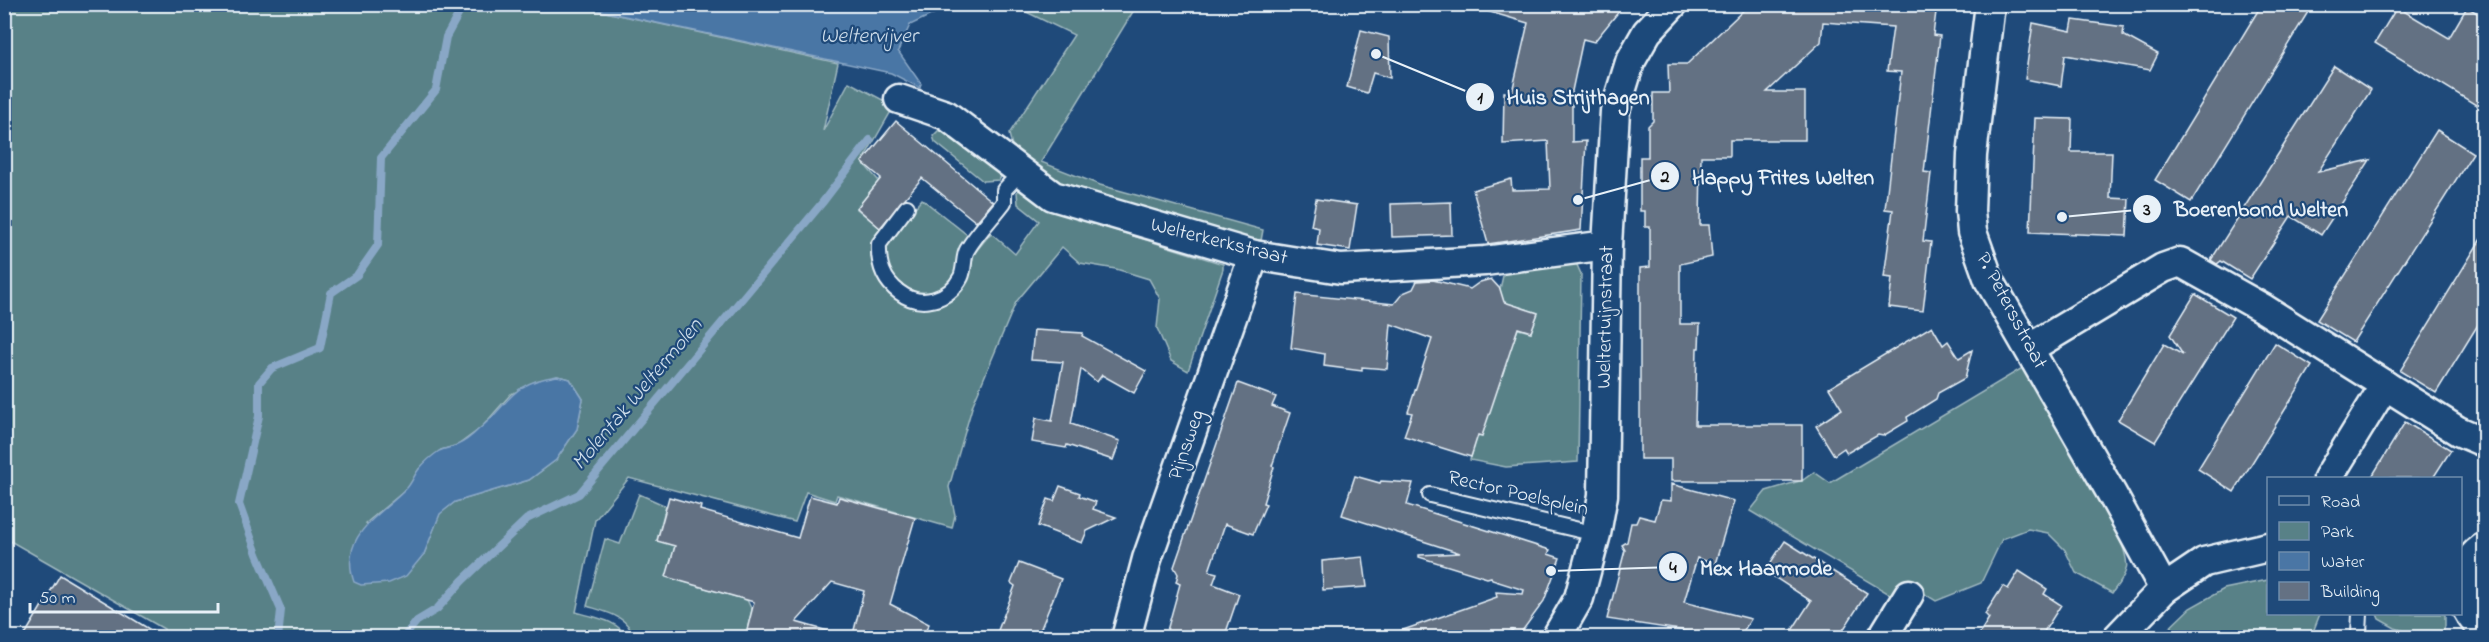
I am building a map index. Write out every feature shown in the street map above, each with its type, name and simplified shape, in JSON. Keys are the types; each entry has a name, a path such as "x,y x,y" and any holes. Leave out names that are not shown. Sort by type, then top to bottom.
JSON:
{"street":[{"name":"Weltertuijnstraat","path":"1556,638 1579,598 1596,534 1603,495 1607,245 1615,111 1630,62 1647,32 1673,4"},
{"name":"P. Petersstraat","path":"1990,4 1972,155 1970,211 1972,232 1989,280 2030,348 2163,589"},
{"name":"Welterkerkstraat","path":"899,99 946,115 1053,196 1254,255 1341,269 1485,261 1607,245"},
{"name":"Pijnsweg","path":"1126,638 1147,559 1254,255"},
{"path":"2030,348 2163,268 2180,262 2264,309 2458,430 2484,442"},
{"path":"2329,477 2385,385"},
{"path":"2117,638 2163,589 2205,562 2267,547"},
{"path":"2483,630 2469,611 2463,576 2484,550"},
{"path":"1881,638 1909,594"}],"lane":[{"path":"907,207 879,244 880,266 891,286 904,296 923,302 936,300 952,290 961,277 966,252 1004,202 1004,190 1021,172"},
{"name":"Rector Poelsplein","path":"1430,495 1596,534"},
{"path":"2360,615 2359,633 2363,638"}],"green space":[{"path":"5,5 573,5 838,63 823,131 849,82 894,106 862,162 879,181 857,209 891,237 922,199 971,238 972,256 991,233 1015,254 1039,221 1018,204 1017,192 1021,187 1057,212 1223,264 1188,371 1171,361 1157,328 1160,299 1149,279 1116,269 1080,263 1062,247 1016,302 973,404 949,487 955,515 952,528 837,495 835,501 806,492 795,522 629,478 595,520 576,612 611,623 627,637 164,637 164,629 5,538","holes":["557,376 570,379 583,399 577,429 556,460 529,480 455,502 440,513 424,554 366,523 408,488 419,469 441,450 458,445 481,428 511,394"]},
{"path":"1012,5 1137,5 1041,162 1100,185 1263,230 1260,246 1049,185 1016,161 1009,134 1074,35"},
{"path":"942,127 1004,172 999,180 983,181 935,142 933,136"},
{"path":"1567,260 1577,265 1581,274 1578,462 1506,467 1470,460 1474,447 1472,446 1518,329 1531,332 1538,313 1501,301 1500,289 1505,267"},
{"path":"2024,367 2121,542 2127,564 2125,574 2112,593 2076,573 2065,550 2048,533 2028,529 2002,539 1981,583 1936,601 1904,581 1896,598 1750,511 1766,491 1803,480 1814,472 1830,483"},
{"path":"639,494 666,506 657,540 675,546 667,577 747,600 752,610 745,637 631,638 628,625 622,620 587,606 605,539 620,544"},
{"path":"2267,580 2267,615 2320,615 2311,637 2160,637 2190,608 2224,589"},
{"path":"2377,615 2445,615 2445,626 2442,637 2413,637 2411,633 2395,628 2379,619"}],"water":[{"name":"Weltervijver","path":"573,5 944,5 935,13 910,25 898,51 921,84 920,88 891,73"},
{"path":"557,376 570,379 583,399 577,429 556,460 529,480 455,502 440,514 424,554 406,576 389,583 361,585 354,582 351,566 352,551 357,539 364,528 406,489 423,464 439,451 469,438 520,389 541,379"}],"building":[{"path":"1484,4 1625,4 1594,42 1583,39 1572,91 1572,142 1586,141 1581,230 1488,244 1473,190 1511,179 1512,190 1550,189 1548,141 1503,144 1504,92 1512,92 1528,23 1483,10"},
{"path":"1750,4 1937,4 1933,35 1940,36 1924,172 1931,173 1923,241 1931,242 1923,311 1889,307 1892,278 1884,277 1893,210 1885,209 1901,72 1887,71 1893,27 1823,22 1821,42 1767,92 1805,92 1805,140 1730,140 1730,156 1701,156 1700,225 1709,225 1712,257 1680,264 1680,324 1700,324 1699,348 1697,348 1695,425 1802,425 1802,481 1671,481 1671,459 1640,459 1640,268 1650,267 1650,227 1645,227 1645,211 1640,211 1640,157 1648,157 1648,126 1653,121 1653,93 1669,93 1668,64 1687,64"},
{"path":"2262,4 2296,4 2308,12 2191,202 2155,180"},
{"path":"2397,7 2449,38 2467,7 2484,17 2484,110 2375,43"},
{"path":"2073,20 2124,27 2123,35 2158,54 2150,70 2065,55 2061,86 2025,79 2033,23 2071,31"},
{"path":"1361,30 1389,37 1390,78 1373,73 1367,93 1347,87"},
{"path":"2334,66 2371,90 2318,172 2370,160 2321,235 2291,216 2250,279 2221,261 2217,264 2211,260"},
{"path":"2035,118 2072,119 2071,152 2112,152 2110,198 2129,199 2127,236 2030,232"},
{"path":"896,121 993,202 976,222 922,178 880,228 857,208 881,178 862,162"},
{"path":"2437,130 2473,153 2353,342 2317,320"},
{"path":"1316,199 1357,205 1350,250 1317,245 1319,228 1311,226"},
{"path":"1451,202 1452,235 1392,237 1391,204"},
{"path":"2484,234 2484,315 2436,393 2400,371"},
{"path":"1491,279 1500,289 1504,302 1538,313 1531,332 1518,328 1482,436 1478,435 1471,457 1404,436 1412,413 1408,412 1432,339 1391,324 1387,369 1362,367 1362,371 1324,366 1325,354 1291,348 1297,294 1394,304 1403,293 1413,289 1417,281 1433,280 1470,289 1480,282"},
{"path":"2195,294 2233,317 2155,442 2118,420 2164,344 2183,355 2170,335"},
{"path":"1932,326 1943,345 1948,341 1959,358 1972,350 1965,378 1938,393 1936,399 1907,417 1908,421 1883,436 1878,435 1847,453 1844,448 1834,455 1816,426 1842,409 1829,388"},
{"path":"1034,330 1083,333 1082,336 1146,371 1134,393 1102,375 1097,382 1081,369 1071,424 1120,441 1113,460 1067,445 1066,448 1032,442 1036,418 1052,421 1063,362 1031,360"},
{"path":"2275,343 2312,366 2234,492 2198,469"},
{"path":"1238,383 1276,397 1272,406 1290,413 1272,466 1274,467 1263,503 1266,504 1253,534 1225,524 1209,571 1217,573 1213,584 1239,594 1224,638 1165,638 1180,584 1176,582 1178,574 1174,567"},
{"path":"2405,422 2451,450 2434,477 2372,477"},
{"path":"1355,476 1380,483 1381,481 1413,483 1407,505 1550,550 1548,554 1560,558 1544,601 1517,638 1512,630 1499,638 1390,638 1389,635 1497,597 1496,592 1523,594 1524,590 1492,580 1491,577 1487,578 1419,557 1419,555 1460,553 1342,515"},
{"path":"1671,484 1734,501 1715,564 1697,558 1684,602 1751,619 1739,638 1699,638 1700,633 1607,619 1625,550 1622,545 1627,542 1631,523 1636,523 1639,516 1655,520 1661,500 1671,501"},
{"path":"1060,486 1096,502 1093,509 1116,517 1087,531 1082,543 1038,526 1048,499 1054,501"},
{"path":"810,496 837,503 839,497 915,518 890,604 929,624 922,638 852,638 864,591 832,582 796,622 828,631 827,638 745,638 754,602 666,577 675,546 657,541 669,497 701,506 700,510 798,538"},
{"path":"1785,541 1867,593 1838,638 1787,638 1811,601 1765,571"},
{"path":"1363,557 1367,587 1323,590 1322,561"},
{"path":"1019,563 1061,579 1037,638 995,638 1015,586 1011,583"},
{"path":"2019,571 2047,589 2044,594 2061,605 2040,638 1977,638 1989,618 1985,614 2003,586 2008,589"},
{"path":"60,575 164,638 23,638"}],"waterway":[{"path":"278,638 281,610 239,504 259,416 259,383 272,368 320,348 331,293 357,275 378,245 381,158 436,90 446,37 464,4"},
{"name":"Molentak Weltermolen","path":"403,638 417,621 437,609 462,581 527,519 579,494 822,203 870,140"}],"place":[{"name":"Huis Strijthagen","path":"1376,54"},
{"name":"Happy Frites Welten","path":"1578,200"},
{"name":"Boerenbond Welten","path":"2062,217"},
{"name":"Mex Haarmode","path":"1551,571"}]}
